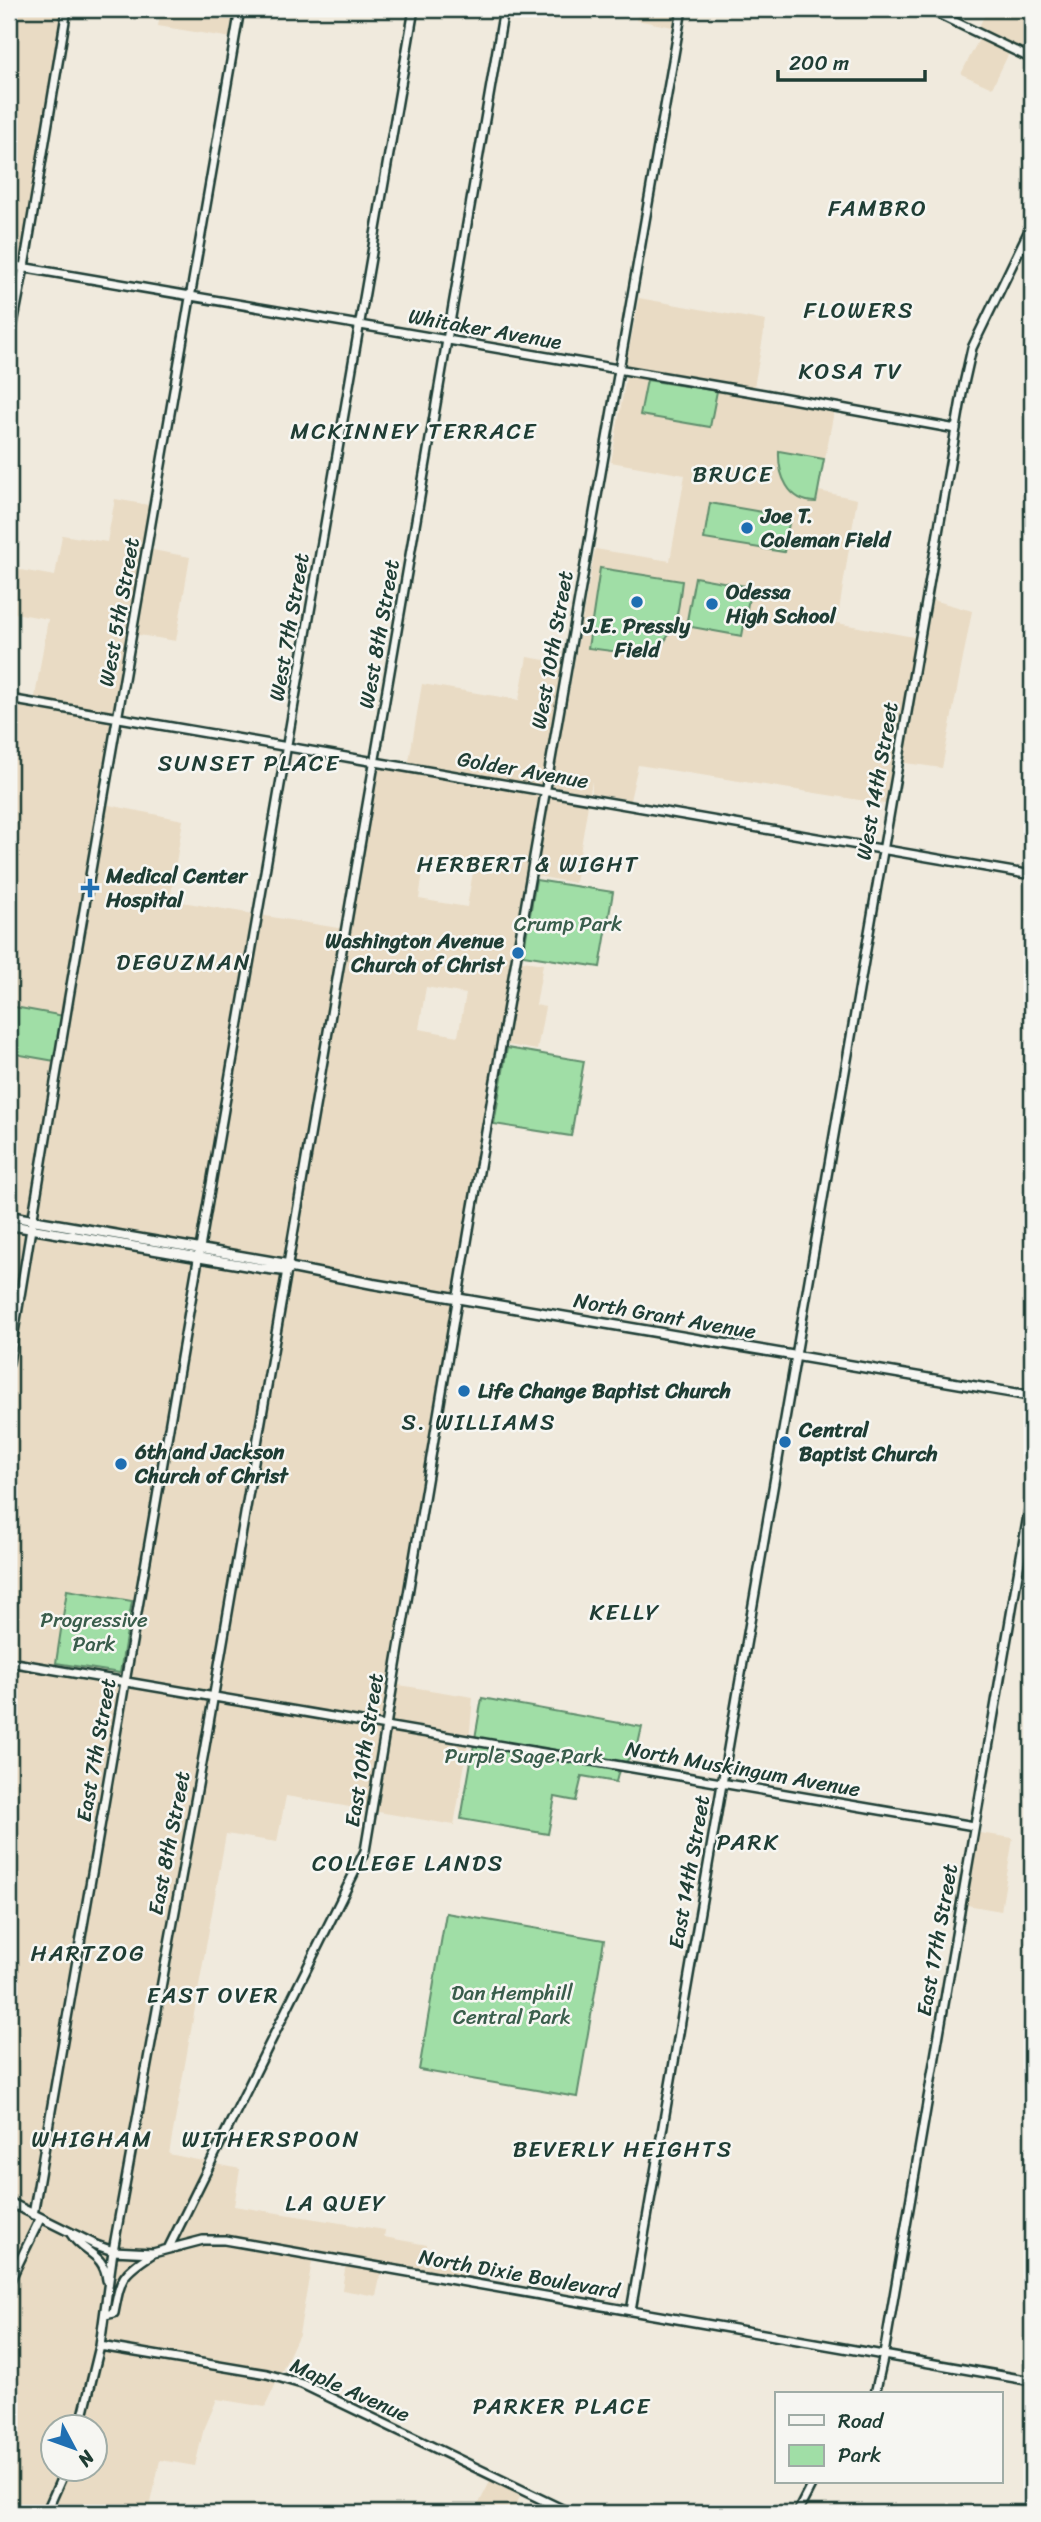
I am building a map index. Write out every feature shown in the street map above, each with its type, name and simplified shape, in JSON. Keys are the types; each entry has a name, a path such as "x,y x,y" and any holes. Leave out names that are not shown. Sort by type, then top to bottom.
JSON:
{"main road":[{"name":"North Grant Avenue","path":"9,1216 33,1225"},
{"name":"North Grant Avenue","path":"9,1225 33,1225 1032,1396"}],"street":[{"path":"9,345 67,9"},
{"name":"West 5th Street","path":"9,1363 33,1225 44,1139 240,9"},
{"name":"West 7th Street","path":"200,1254 414,9"},
{"name":"West 8th Street","path":"288,1268 504,9"},
{"name":"West 10th Street","path":"458,1298 682,9"},
{"path":"928,9 1032,59"},
{"name":"West 14th Street","path":"795,1356 972,348 1032,224"},
{"name":"Whitaker Avenue","path":"9,265 956,429"},
{"name":"Golder Avenue","path":"9,699 1032,875"},
{"name":"East 7th Street","path":"9,2283 37,2217 125,1682 200,1254"},
{"name":"East 8th Street","path":"83,2414 106,2315 113,2251 288,1268"},
{"name":"East 10th Street","path":"168,2249 365,1851 458,1298"},
{"name":"East 14th Street","path":"631,2311 795,1356"},
{"name":"East 17th Street","path":"875,2392 1032,1492"},
{"name":"North Muskingum Avenue","path":"9,1662 974,1826"},
{"name":"North Dixie Boulevard","path":"9,2203 113,2251 153,2253 203,2240 225,2240 1032,2381"},
{"path":"71,2233 77,2243 92,2252 102,2263 107,2274 109,2291"},
{"path":"106,2315 114,2313 120,2286 129,2269 153,2253"},
{"name":"Maple Avenue","path":"100,2346 267,2374 302,2384 570,2513"},
{"path":"46,2513 59,2484"},
{"path":"797,2513 812,2484"}],"shaded area":[{"path":"9,9 70,9 28,275 9,346"},
{"path":"161,9 237,9 232,38 158,26"},
{"path":"638,9 676,9 673,27 636,20"},
{"path":"988,9 1023,9 1032,13 1032,36 1024,55 1011,49 992,88 961,74 981,35 976,32"},
{"path":"639,298 766,321 754,387 626,365"},
{"path":"628,376 834,411 819,491 857,499 837,623 919,638 926,598 972,611 942,768 898,762 891,805 638,765 630,800 592,793 592,781 575,883 531,875 517,960 543,964 536,1005 545,1007 537,1050 502,1044 393,1684 473,1697 469,1741 454,1825 286,1796 277,1842 226,1834 169,2154 240,2169 234,2206 385,2230 384,2237 427,2245 425,2256 466,2262 463,2282 382,2269 376,2296 342,2290 346,2262 313,2256 299,2334 265,2407 217,2399 203,2432 195,2466 160,2460 149,2513 9,2513 9,701 114,719 99,803 183,820 170,900 344,929 373,762 408,767 422,684 519,700 527,657 568,664 561,707 566,708 595,549 670,561 685,475 611,462","holes":["425,858 474,866 467,907 419,899","426,987 466,994 458,1036 419,1029"]},
{"path":"115,499 154,506 147,549 190,557 176,641 133,634 118,717 34,703 48,619 9,612 9,568 55,576 62,535 107,542"},
{"path":"979,1833 1013,1838 1001,1911 967,1905"},
{"path":"493,2476 523,2491 512,2513 474,2513"}],"green space":[{"path":"647,380 717,391 710,427 640,415"},
{"path":"779,451 824,459 816,502 798,497 787,486 780,469"},
{"name":"Joe T. Coleman Field","path":"710,503 790,517 784,552 704,539"},
{"name":"J.E. Pressly Field","path":"600,568 682,581 672,631 650,656 588,648"},
{"path":"695,577 751,587 742,636 686,626"},
{"name":"Crump Park","path":"536,880 613,892 600,967 523,955"},
{"path":"9,1006 64,1016 55,1061 9,1053"},
{"path":"507,1048 584,1061 571,1136 494,1124"},
{"name":"Progressive Park","path":"67,1590 132,1601 120,1673 56,1663"},
{"name":"Purple Sage Park","path":"482,1698 642,1727 637,1749 619,1770 616,1782 582,1776 576,1801 555,1797 548,1834 461,1819"},
{"name":"Dan Hemphill Central Park","path":"446,1913 604,1940 577,2097 419,2070"}],"place":[{"name":"Joe T. Coleman Field","path":"747,528"},
{"name":"J.E. Pressly Field","path":"637,602"},
{"name":"Odessa High School","path":"712,604"},
{"name":"Medical Center Hospital","path":"90,888"},
{"name":"Washington Avenue Church of Christ","path":"518,953"},
{"name":"Life Change Baptist Church","path":"464,1391"},
{"name":"Central Baptist Church","path":"785,1442"},
{"name":"6th and Jackson Church of Christ","path":"121,1464"}],"district":[{"name":"FAMBRO","path":"878,208"},
{"name":"FLOWERS","path":"859,310"},
{"name":"KOSA TV","path":"851,371"},
{"name":"MCKINNEY TERRACE","path":"414,431"},
{"name":"BRUCE","path":"733,474"},
{"name":"SUNSET PLACE","path":"249,763"},
{"name":"HERBERT & WIGHT","path":"528,864"},
{"name":"DEGUZMAN","path":"184,962"},
{"name":"S. WILLIAMS","path":"479,1422"},
{"name":"KELLY","path":"625,1612"},
{"name":"PARK","path":"748,1842"},
{"name":"COLLEGE LANDS","path":"408,1863"},
{"name":"HARTZOG","path":"88,1953"},
{"name":"EAST OVER","path":"213,1995"},
{"name":"WHIGHAM","path":"92,2139"},
{"name":"WITHERSPOON","path":"271,2139"},
{"name":"BEVERLY HEIGHTS","path":"623,2149"},
{"name":"LA QUEY","path":"336,2203"},
{"name":"PARKER PLACE","path":"562,2406"}]}
